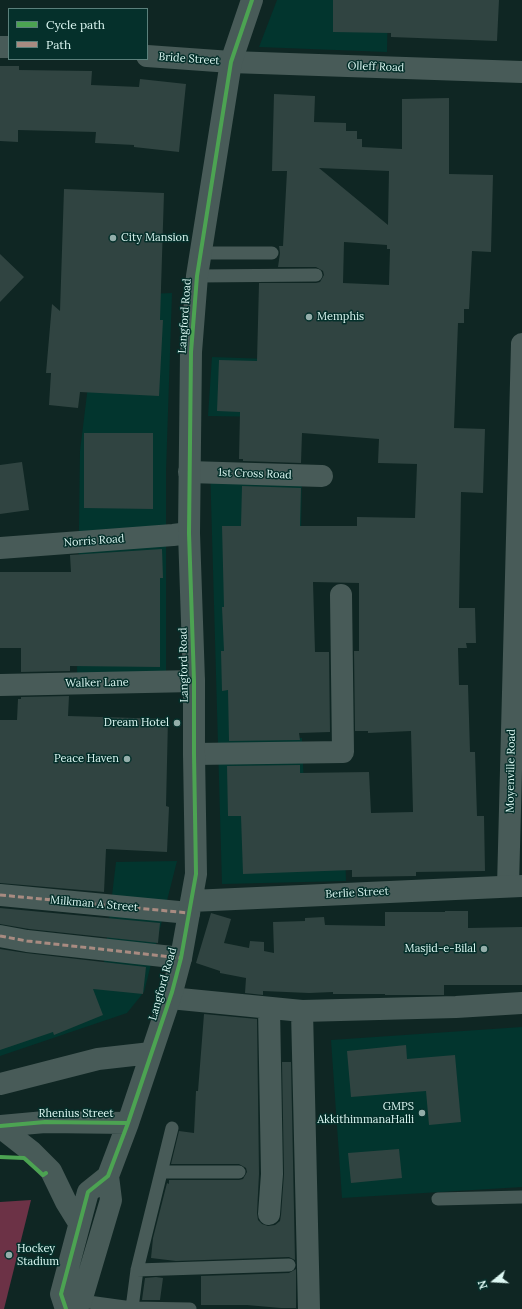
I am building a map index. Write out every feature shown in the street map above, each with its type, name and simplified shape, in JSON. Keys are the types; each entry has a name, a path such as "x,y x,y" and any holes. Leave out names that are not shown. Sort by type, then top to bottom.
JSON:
{"street":[{"name":"Langford Road","path":"108,1176 128,1123 170,998 181,958 196,874 194,681 189,533 191,352 200,253 231,62 252,0"},
{"name":"Bride Street","path":"148,56 231,62"},
{"name":"Olleff Road","path":"231,62 522,72"},
{"name":"Moyenville Road","path":"515,886 522,344"},
{"name":"1st Cross Road","path":"189,472 322,476"},
{"name":"Norris Road","path":"0,548 189,533"},
{"path":"194,754 343,752 342,595"},
{"name":"Walker Lane","path":"0,685 194,681"},
{"name":"Berlie Street","path":"190,907 515,886"},
{"name":"Milkman A Street","path":"0,895 190,907"},
{"path":"0,936 27,941 181,958"},
{"path":"170,998 302,1011 456,1007 522,1003"},
{"path":"269,1008 272,1174 269,1214"},
{"path":"302,1011 309,1309"},
{"path":"0,1084 98,1059 151,1053"},
{"name":"Rhenius Street","path":"0,1127 45,1122 128,1123"},
{"path":"0,1127 32,1152 51,1171 66,1202 79,1223"},
{"path":"108,1176 111,1200 73,1306 61,1294 79,1223 88,1192 108,1176"}],"lane":[{"path":"200,253 272,253"},
{"path":"197,276 316,275"},
{"path":"132,1308 137,1270 172,1128"},
{"path":"162,1172 239,1172"},
{"path":"438,1199 522,1197"},
{"path":"137,1270 289,1266"},
{"path":"73,1306 190,1309"}],"shaded area":[{"path":"277,0 388,0 387,52 259,47"},
{"path":"172,293 166,471 166,672 77,675 80,451 99,296"},
{"path":"212,357 268,359 267,417 208,416"},
{"path":"210,465 302,467 300,603 286,739 302,738 305,814 344,814 346,881 222,884"},
{"path":"177,861 144,992 127,1013 0,1056 0,971 101,987 116,862"},
{"name":"GMPS AkkithimmanaHalli","path":"522,1027 522,1187 342,1198 331,1040"},
{"name":"Hockey Stadium","path":"31,1200 4,1309 0,1309 0,1202"}],"building":[{"path":"333,0 499,0 497,41 391,37 391,33 333,32"},
{"path":"0,66 19,66 19,70 92,71 91,85 139,87 140,79 186,84 179,152 134,147 134,145 95,143 96,132 18,130 18,142 0,141"},
{"path":"274,94 315,96 314,122 346,123 346,131 357,131 357,139 362,139 362,147 402,149 402,99 449,98 449,174 493,175 491,252 472,251 469,309 464,309 464,323 458,323 454,428 485,429 483,493 461,492 459,608 475,608 476,643 466,643 467,648 458,648 459,685 468,685 470,752 475,752 477,816 484,816 485,871 416,872 416,876 352,877 352,870 243,874 241,816 228,816 227,766 300,765 300,773 369,772 371,813 413,812 411,731 368,733 368,731 355,731 354,651 359,651 359,583 313,582 315,652 329,652 330,732 299,733 300,740 229,741 228,690 222,691 221,651 224,651 222,607 224,607 222,526 241,526 242,486 301,488 300,526 357,526 357,517 415,518 417,464 378,463 379,439 302,433 301,463 243,461 243,459 239,459 240,412 217,411 219,360 257,361 259,283 316,283 320,282 324,275 323,271 316,267 278,267 280,253 279,246 283,246 287,171 272,171","holes":["319,168 389,171 388,225","344,242 387,245 387,249 390,249 389,285 343,283"]},
{"path":"64,189 164,193 160,320 163,320 159,396 80,392 78,408 49,405 51,373 46,373 52,304 60,311"},
{"path":"0,254 24,277 0,302"},
{"path":"84,433 153,433 153,509 84,508"},
{"path":"22,462 29,510 0,514 0,465"},
{"path":"162,549 163,578 160,578 160,667 70,666 70,671 21,672 21,648 0,648 0,572 71,572 70,555"},
{"path":"69,696 68,716 168,719 166,806 169,807 167,852 106,849 104,892 0,883 0,720 17,720 18,699 21,699 21,697"},
{"path":"0,908 160,923 158,943 29,929 0,924"},
{"path":"468,911 468,928 522,927 522,985 444,985 444,995 333,994 333,992 309,993 263,991 263,995 245,993 246,978 220,973 220,971 196,963 211,913 231,919 224,943 249,948 250,941 264,942 264,951 274,953 273,922 305,921 305,918 324,917 325,925 385,926 385,912"},
{"path":"0,949 146,967 143,994 93,989 103,1015 54,1035 53,1032 0,1050"},
{"path":"204,1014 257,1019 259,1174 257,1213 258,1220 262,1224 268,1226 275,1225 280,1221 281,1215 284,1174 282,1062 291,1062 295,1260 289,1257 176,1261 151,1258 153,1238 169,1180 239,1180 243,1179 247,1172 246,1168 239,1164 171,1164 179,1131 194,1133 196,1091 198,1091"},
{"path":"406,1045 407,1059 455,1055 461,1122 429,1125 426,1091 351,1097 347,1051"},
{"path":"399,1149 402,1178 351,1183 348,1153"},
{"path":"296,1269 296,1308 247,1305 201,1305 201,1276 289,1273"},
{"path":"145,1278 163,1278 160,1300 142,1300"}],"marked path":[{"path":"0,895 189,913"},
{"path":"0,936 27,941 181,958"}],"cycle path":[{"path":"66,1309 61,1294 88,1192 108,1176 128,1123 172,992 181,958 196,874 194,681 189,533 191,352 197,276 231,62 252,0"},
{"path":"0,1126 45,1122 128,1123"},
{"path":"0,1157 24,1158 43,1175 46,1173"}],"place":[{"name":"City Mansion","path":"113,238"},
{"name":"Memphis","path":"309,317"},
{"name":"Dream Hotel","path":"177,723"},
{"name":"Peace Haven","path":"127,759"},
{"name":"Masjid-e-Bilal","path":"484,949"},
{"name":"GMPS AkkithimmanaHalli","path":"422,1113"},
{"name":"Hockey Stadium","path":"9,1255"}]}
